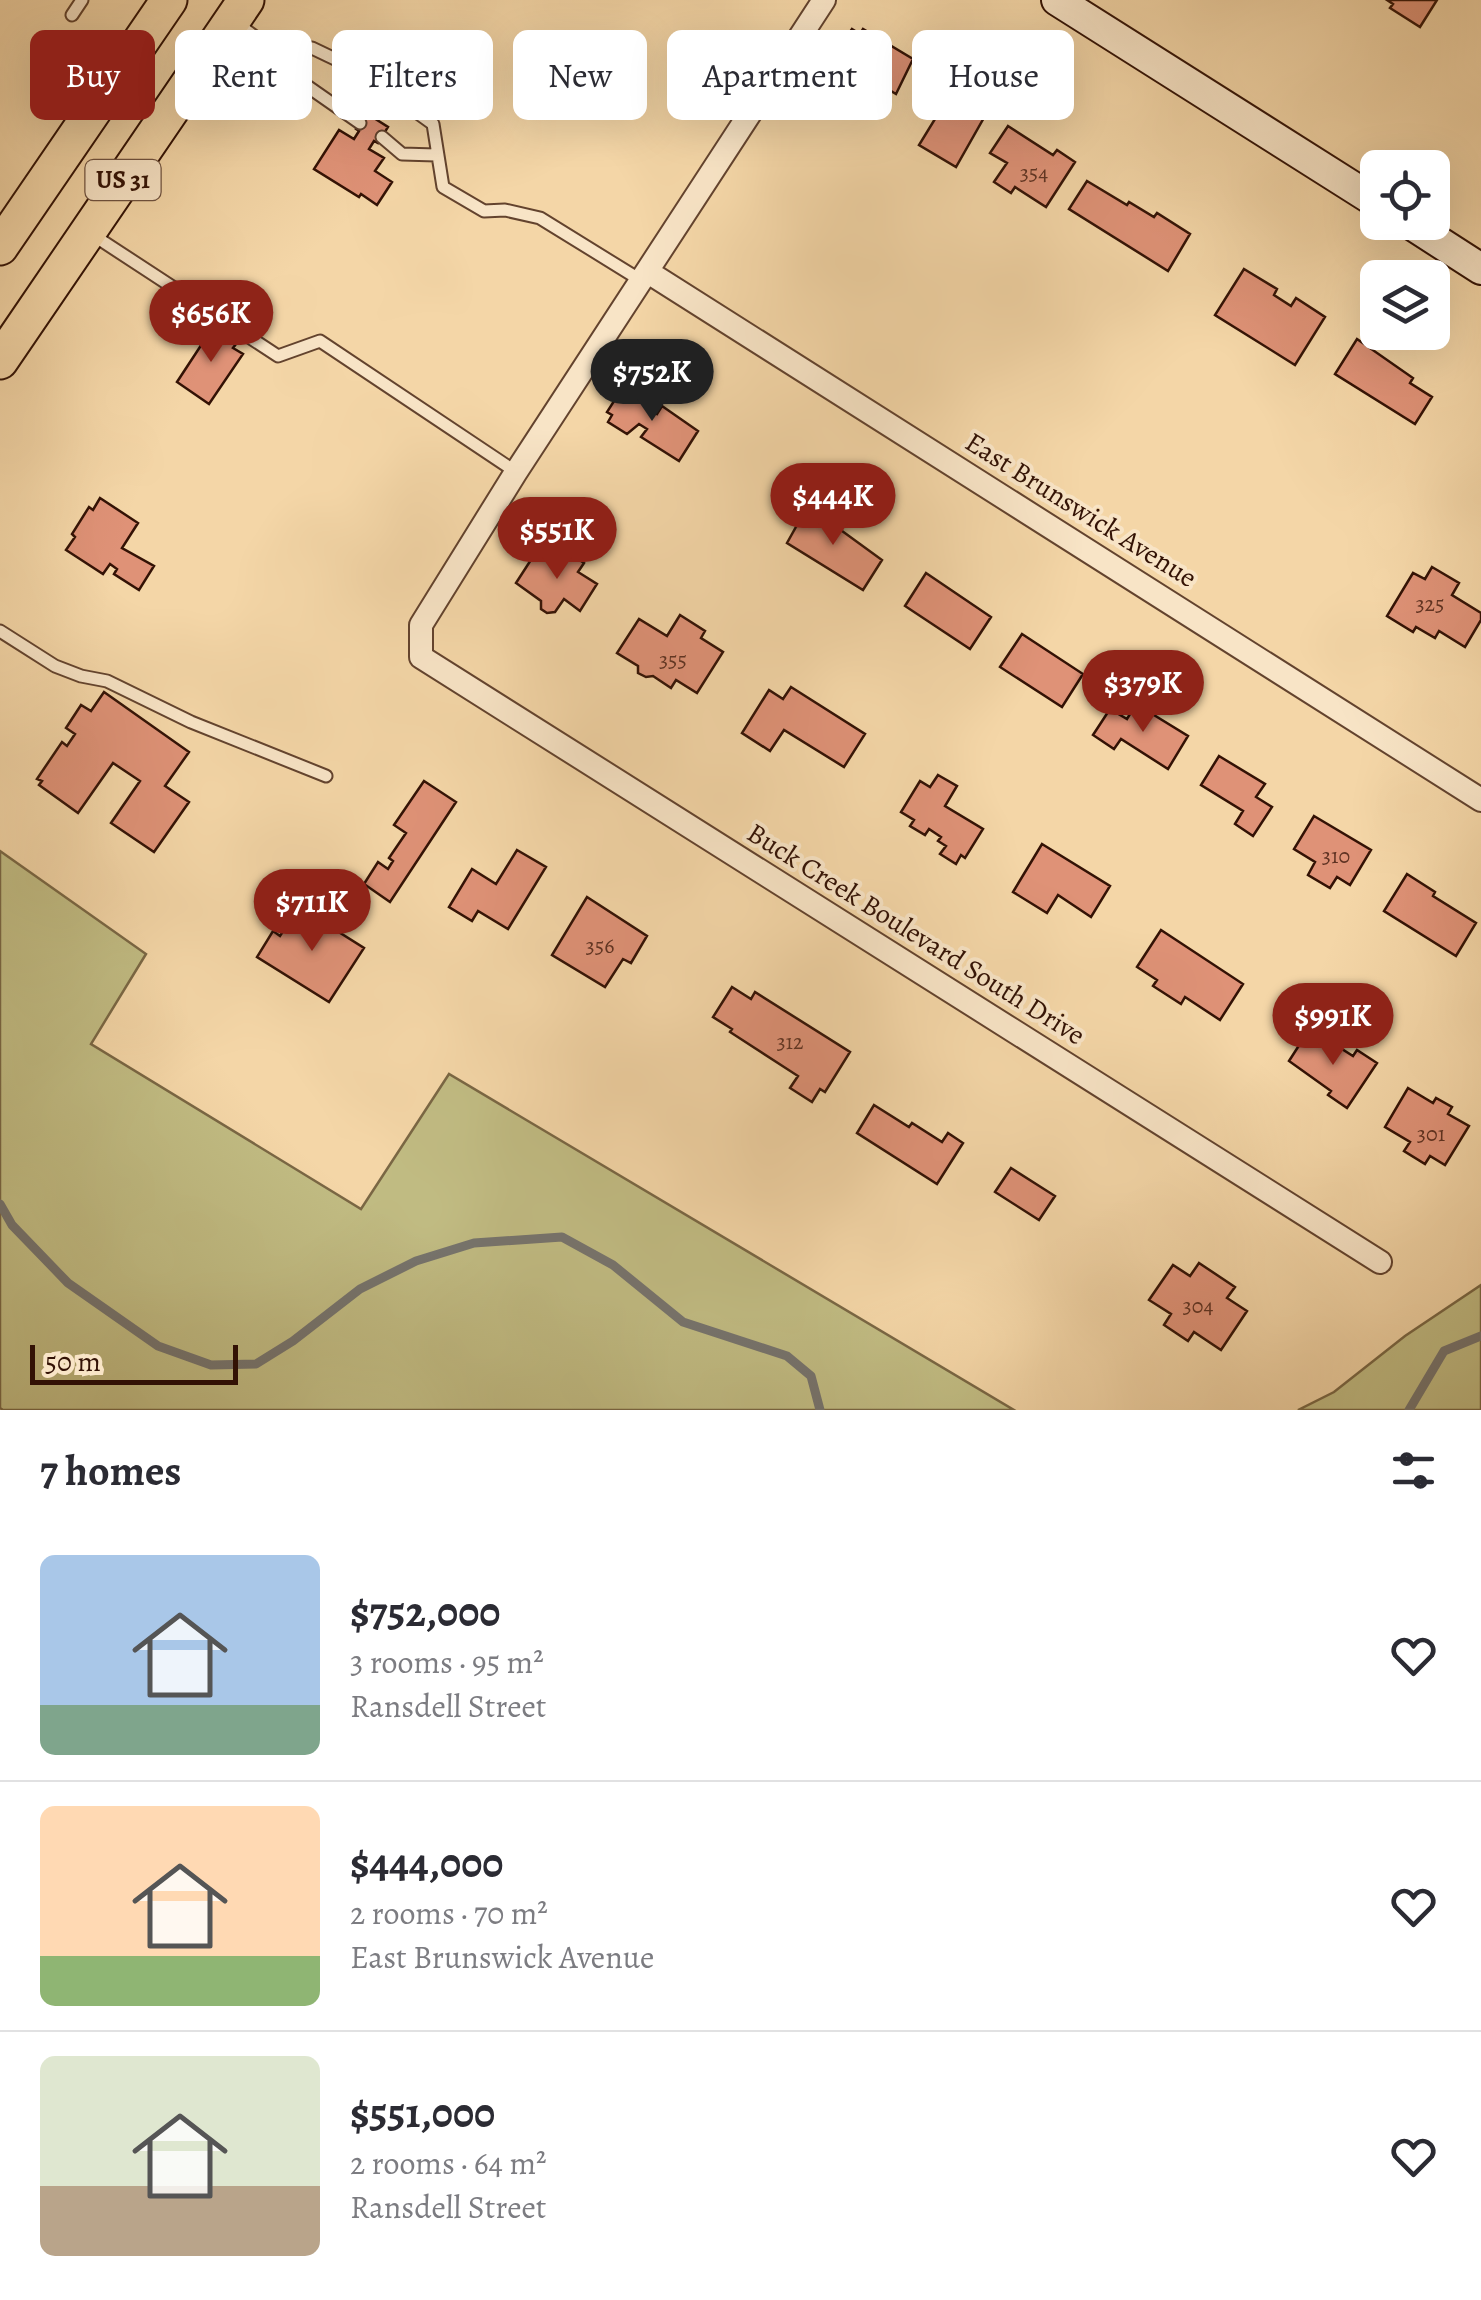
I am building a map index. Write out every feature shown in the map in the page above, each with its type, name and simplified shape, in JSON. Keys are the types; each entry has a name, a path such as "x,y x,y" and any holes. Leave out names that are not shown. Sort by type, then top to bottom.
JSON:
{"main road":[{"name":"US 31","path":"0,246 169,0"},
{"path":"1057,0 1360,192"},
{"name":"US 31","path":"0,361 240,10"},
{"path":"1436,240 1481,269"}],"street":[{"path":"516,472 824,0"},
{"name":"East Brunswick Avenue","path":"645,276 1481,800"},
{"name":"Buck Creek Boulevard South Drive","path":"516,472 421,625 421,657 1380,1262"}],"lane":[{"path":"72,15 82,0"},
{"path":"240,10 258,30"},
{"path":"312,48 358,70 433,124 443,186 484,211 505,210 540,218 645,276"},
{"path":"312,89 360,123"},
{"path":"382,137 402,154 436,156"},
{"path":"88,232 278,356 320,341 516,472"},
{"path":"0,631 54,666 108,681 191,722 326,776"}],"shaded area":[{"path":"0,851 146,954 91,1044 361,1209 449,1074 1014,1410 3,1410"},
{"path":"1481,1285 1481,1410 1298,1410 1334,1392 1405,1336"}],"building":[{"path":"1387,0 1437,0 1420,27 1390,8 1393,4"},
{"path":"892,46 912,58 896,94 892,92"},
{"path":"362,120 377,120 388,127 369,149 384,158 375,171 392,182 377,205 314,169 339,130 354,139 359,131 356,129"},
{"path":"934,120 983,120 956,167 919,145"},
{"path":"1008,126 1053,155 1057,150 1075,162 1046,207 1015,187 1011,193 994,182 1007,163 990,153"},
{"path":"1087,181 1127,205 1129,202 1154,217 1157,213 1190,234 1168,271 1069,209"},
{"path":"1244,269 1277,289 1274,295 1291,306 1296,298 1325,317 1295,365 1215,315"},
{"path":"215,324 239,340 233,348 243,354 209,404 177,382"},
{"path":"1357,339 1360,350 1373,350 1413,378 1410,383 1432,397 1415,424 1335,374"},
{"path":"623,387 651,405 649,409 657,414 662,406 698,431 679,461 641,437 647,429 639,424 627,434 608,422 612,415 607,412"},
{"path":"100,498 138,523 122,548 154,566 139,590 114,574 117,569 110,564 103,574 66,550 89,507 93,510"},
{"path":"811,500 832,513 823,527 834,534 838,528 882,560 863,590 787,543"},
{"path":"563,549 584,563 578,572 597,584 580,611 564,599 555,612 547,613 541,609 541,601 516,583 536,552 553,564"},
{"path":"1432,567 1459,583 1452,595 1481,613 1465,647 1439,631 1435,638 1416,627 1413,632 1387,616 1413,573 1425,579"},
{"path":"926,573 991,617 970,649 905,606"},
{"path":"680,615 705,631 701,638 723,652 697,693 676,680 671,688 653,676 638,673 638,666 617,653 639,619 667,636"},
{"path":"1022,634 1083,674 1062,707 1000,667"},
{"path":"791,687 865,734 844,767 784,730 770,751 742,733 769,690 783,699"},
{"path":"104,692 189,752 165,786 189,802 154,852 111,823 140,781 113,763 78,813 39,785 42,781 37,779 62,742 67,746 75,734 66,728 81,705 91,711"},
{"path":"1136,704 1188,736 1168,769 1121,739 1114,749 1093,735 1110,709 1127,719"},
{"path":"1219,756 1265,784 1256,797 1272,807 1253,836 1235,824 1243,811 1201,785"},
{"path":"938,775 957,786 945,806 983,829 965,858 961,855 956,864 940,854 946,846 938,841 941,837 929,829 925,835 910,826 914,820 901,812 920,781 930,787"},
{"path":"424,781 456,802 390,902 364,884 378,862 388,869 393,861 389,858 406,833 394,825"},
{"path":"1314,816 1371,850 1350,885 1337,877 1330,888 1308,875 1315,862 1294,849"},
{"path":"1042,844 1110,886 1091,917 1058,895 1047,913 1013,892"},
{"path":"517,850 546,867 508,929 478,911 472,921 449,907 472,869 496,884"},
{"path":"1407,874 1476,923 1456,956 1384,911"},
{"path":"587,897 647,936 631,963 623,959 605,987 552,955"},
{"path":"299,907 364,948 329,1002 257,957 273,931 280,936"},
{"path":"1161,930 1243,984 1220,1020 1185,997 1181,1004 1153,986 1157,980 1137,967"},
{"path":"732,987 751,999 755,992 850,1052 825,1092 820,1089 812,1102 790,1088 798,1076 713,1017"},
{"path":"1307,1033 1321,1041 1323,1037 1353,1056 1357,1050 1377,1063 1347,1108 1328,1095 1331,1091 1289,1061"},
{"path":"1408,1088 1433,1103 1436,1098 1452,1107 1448,1114 1469,1126 1445,1165 1430,1156 1425,1164 1404,1151 1410,1142 1385,1127"},
{"path":"874,1105 942,1142 948,1133 963,1143 937,1184 857,1133"},
{"path":"1011,1168 1055,1196 1039,1220 995,1192"},
{"path":"1199,1263 1235,1287 1227,1298 1247,1311 1221,1350 1194,1332 1188,1341 1164,1325 1171,1314 1149,1300 1173,1265 1190,1276"}],"waterway":[{"path":"0,1204 12,1225 68,1283 158,1346 211,1365 256,1364 360,1289 416,1261 474,1243 562,1237 613,1265 683,1322 787,1356 811,1376 820,1410"},
{"path":"1409,1410 1444,1351 1481,1336"}]}
